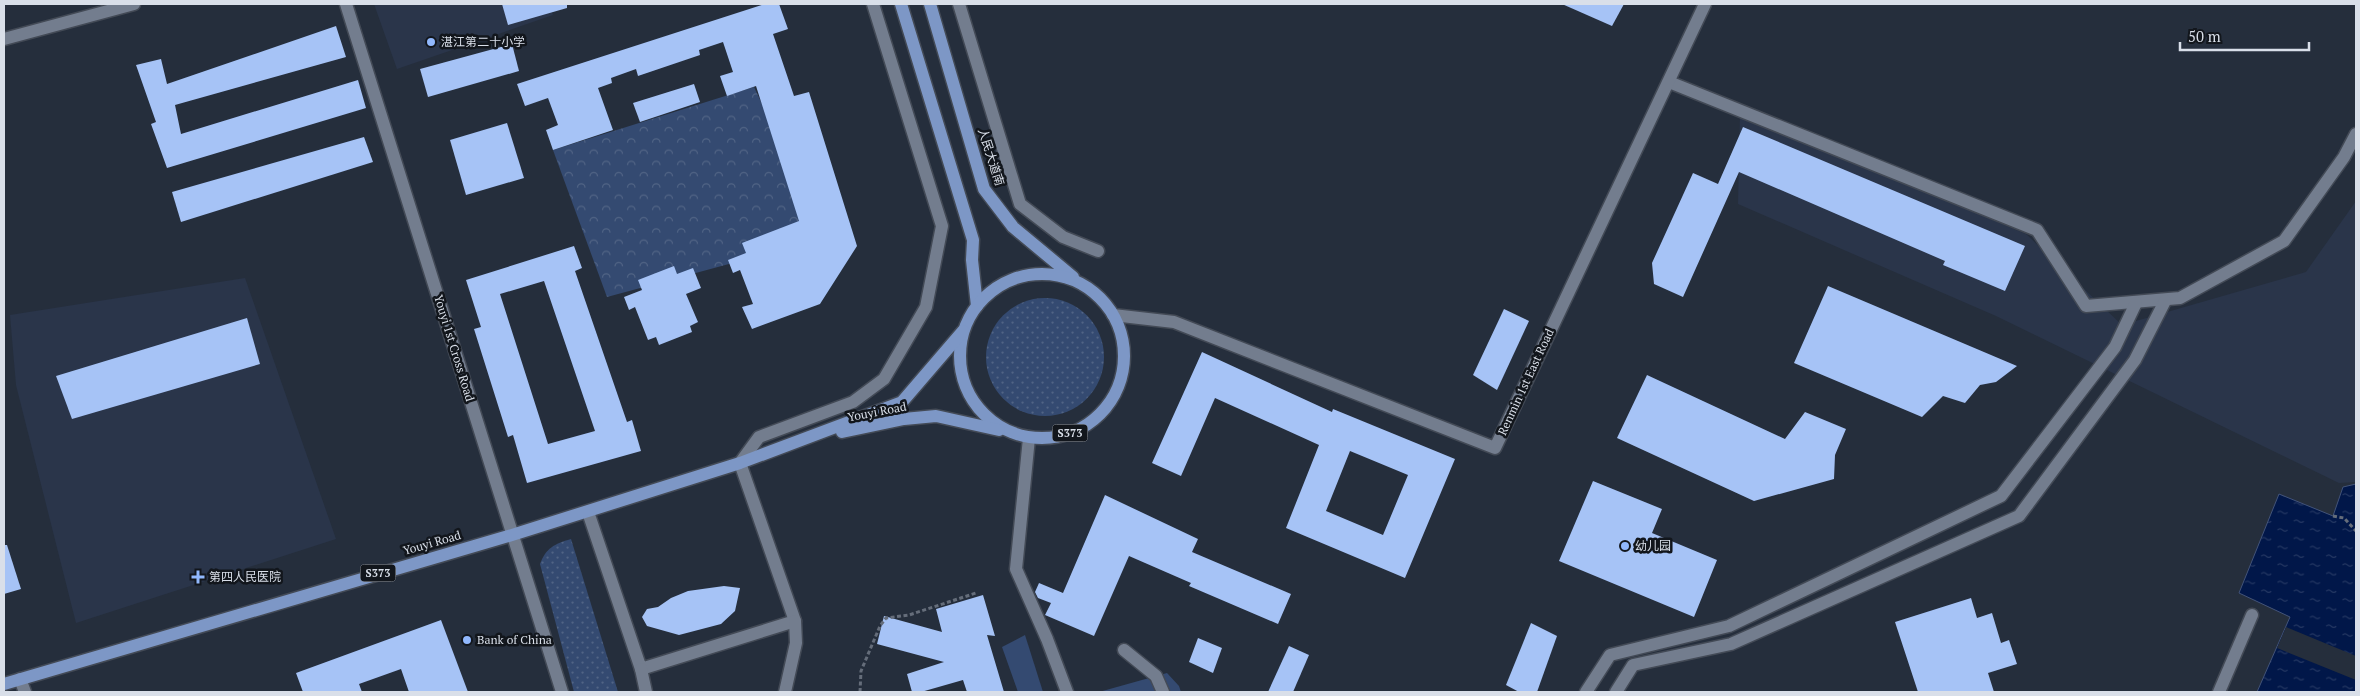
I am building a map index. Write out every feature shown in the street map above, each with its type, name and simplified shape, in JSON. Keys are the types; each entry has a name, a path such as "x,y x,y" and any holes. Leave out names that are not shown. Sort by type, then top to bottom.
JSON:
{"main road":[{"path":"901,4 973,240 977,306"},
{"name":"人民大道南","path":"930,4 984,188 1013,227 1081,284"},
{"name":"S373","path":"1036,274 1059,276 1081,284 1099,297 1113,315 1123,339 1124,366 1117,391 1102,413 1081,429 1056,438 1030,438 1010,432 989,420 973,402 963,379 959,355 963,331 977,306 993,290 1014,279 1036,274"},
{"name":"Youyi Road","path":"746,461 902,402 963,331"},
{"name":"Youyi Road","path":"4,684 588,512 746,461 858,428 904,419 936,416 1010,432"}],"street":[{"path":"4,39 134,4"},
{"name":"Youyi 1st Cross Road","path":"346,4 556,692"},
{"path":"785,692 796,643 795,621 746,461 759,437 853,402 884,379 926,307 942,226 873,4"},
{"path":"959,4 1020,204 1063,237 1098,251"},
{"name":"Renmin 1st East Road","path":"1113,315 1174,322 1495,448 1705,4"},
{"path":"1668,82 2037,230 2086,306 2165,301 2180,298 2284,241 2344,157 2356,134"},
{"path":"1616,692 1633,665 1731,644 2019,516 2135,360 2165,301"},
{"path":"1586,692 1610,655 1730,626 2001,496 2115,347 2136,302"},
{"path":"1030,438 1016,569 1047,640 1064,690"},
{"path":"588,512 641,669 646,692"},
{"name":"Youyi 1st Cross Road","path":"508,535 562,692"},
{"path":"2218,692 2252,615"},
{"path":"641,669 795,621"},
{"path":"1124,650 1156,676 1163,692"},
{"path":"20,679 26,692"}],"path":[{"path":"2333,516 2344,518 2356,531"},
{"path":"860,692 861,671 880,626 886,618 908,614 976,593"}],"shaded area":[{"name":"湛江第二十小学","path":"374,4 549,4 553,15 397,69"},
{"path":"1740,114 2026,234 2122,325 2306,272 2356,201 2356,482 2339,483 1996,316 1738,204"},
{"path":"245,278 336,539 76,623 16,385 10,315"}],"green space":[{"path":"754,87 763,106 807,243 607,297 553,150"},
{"path":"1045,298 1068,302 1087,315 1100,334 1104,357 1100,380 1087,399 1068,412 1045,416 1022,412 1003,399 990,380 986,357 990,334 1003,315 1022,302"},
{"path":"571,539 618,692 574,692 540,564 551,547"},
{"path":"1025,635 1043,692 1018,692 1002,647"},
{"path":"1167,673 1179,686 1181,692 1099,692"}],"water":[{"path":"2356,484 2356,692 2257,692 2290,617 2239,593 2279,494 2333,516 2343,487"}],"pier":[{"path":"2286,627 2356,656 2356,680 2277,648"}],"building":[{"path":"502,4 567,4 567,8 508,25"},
{"path":"765,4 779,4 788,29 773,34 794,96 809,92 857,246 820,304 752,329 742,307 753,304 740,270 733,273 728,260 746,253 742,243 799,221 756,86 727,96 720,76 733,72 723,42 699,50 700,55 638,76 636,69 611,78 612,83 598,88 613,130 553,150 546,130 558,125 548,98 525,106 517,84"},
{"path":"1562,4 1624,4 1612,26"},
{"path":"336,26 346,57 175,105 181,134 358,80 366,108 167,168 151,124 156,122 136,65 161,59 167,84"},
{"path":"512,44 519,71 428,97 420,69"},
{"path":"694,84 700,102 640,122 633,103"},
{"path":"507,123 524,178 466,195 450,140"},
{"path":"1743,127 2025,246 2005,291 1943,265 1945,261 1739,172 1683,297 1654,284 1652,263 1693,173 1718,184"},
{"path":"364,137 373,162 181,222 172,192"},
{"path":"574,246 582,268 575,271 627,422 632,420 641,451 527,483 513,435 508,437 474,329 481,327 466,280","holes":["544,281 595,431 548,444 500,294"]},
{"path":"674,266 677,274 693,268 701,288 686,294 698,322 690,326 692,332 659,345 656,337 648,340 635,307 629,310 624,297 642,290 638,280"},
{"path":"1828,286 2017,366 1996,382 1980,385 1965,403 1943,396 1922,417 1794,363"},
{"path":"1504,309 1529,321 1497,390 1473,375"},
{"path":"247,318 260,364 72,419 56,376"},
{"path":"1202,352 1332,412 1333,409 1455,459 1405,578 1286,528 1319,445 1215,398 1181,476 1152,463","holes":["1350,451 1408,475 1383,535 1326,511"]},
{"path":"1647,375 1785,439 1805,412 1846,429 1835,455 1834,479 1754,501 1617,438"},
{"name":"幼儿园","path":"1593,481 1662,509 1652,533 1717,560 1694,617 1559,561"},
{"path":"1105,495 1198,539 1192,552 1291,594 1278,624 1189,586 1191,583 1129,556 1094,636 1045,615 1051,603 1038,598 1035,592 1039,583 1063,593"},
{"path":"4,545 7,545 21,589 4,594"},
{"path":"724,586 740,588 735,611 721,624 679,635 647,626 642,617 647,609 658,607 671,598 688,591"},
{"path":"983,595 995,636 987,635 1004,692 967,692 963,680 921,692 912,692 907,674 944,662 877,644 884,616 942,632 936,609"},
{"path":"1971,598 1977,618 1992,613 2001,643 2009,640 2017,664 1988,673 1994,692 1918,692 1895,622"},
{"path":"441,620 468,692 409,692 401,669 359,684 362,692 303,692 296,673"},
{"path":"1531,623 1557,636 1537,692 1519,692 1506,685"},
{"path":"1198,638 1222,648 1213,673 1189,662"},
{"path":"1289,646 1309,655 1293,692 1268,692"}],"place":[{"name":"湛江第二十小学","path":"431,42"},
{"name":"幼儿园","path":"1625,546"},
{"name":"第四人民医院","path":"198,577"},
{"name":"Bank of China","path":"467,640"}]}
